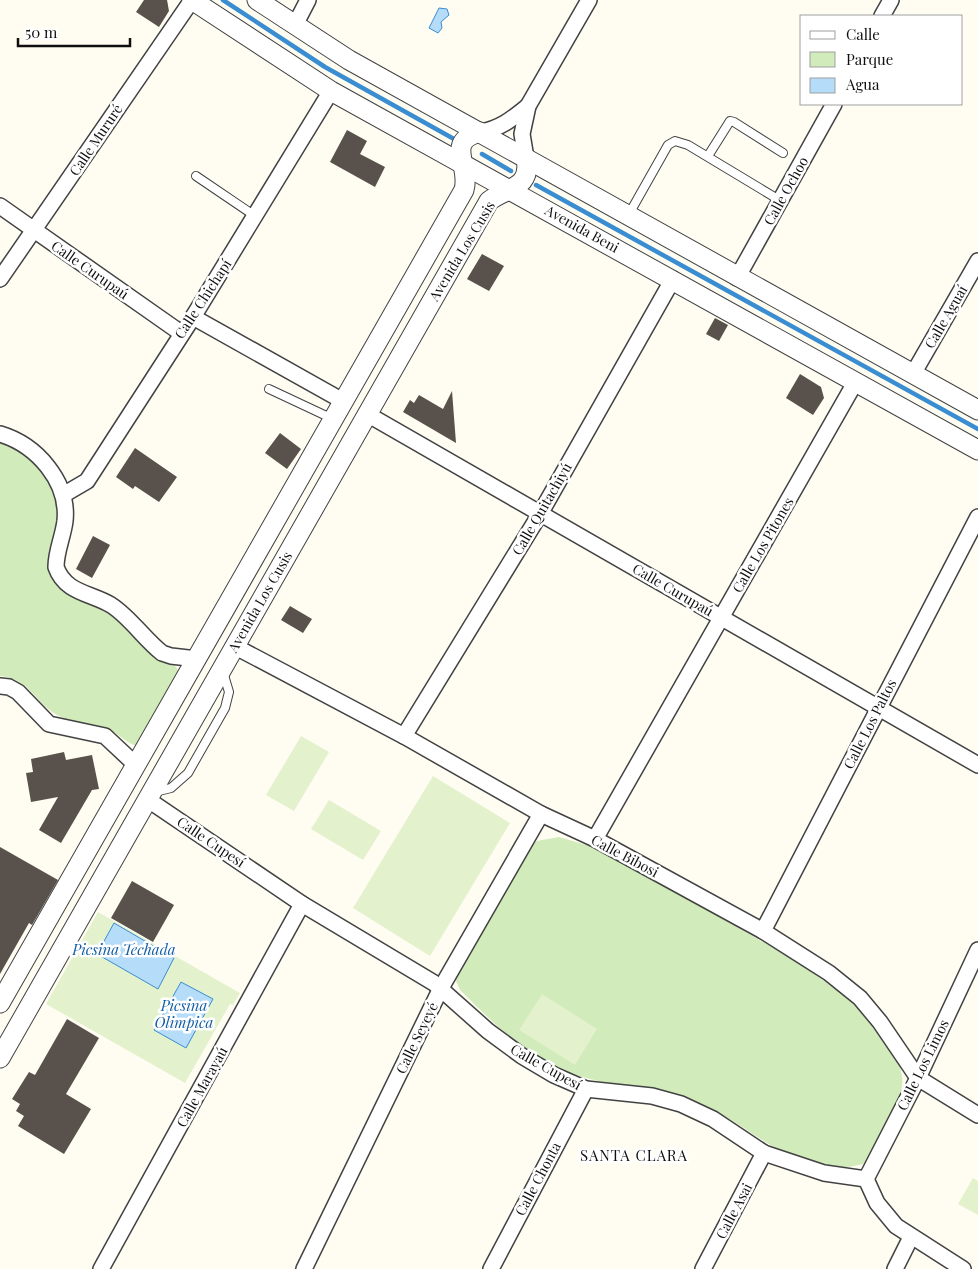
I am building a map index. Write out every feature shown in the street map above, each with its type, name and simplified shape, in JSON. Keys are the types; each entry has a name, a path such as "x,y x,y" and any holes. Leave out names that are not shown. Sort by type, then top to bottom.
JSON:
{"street":[{"name":"Avenida Beni","path":"192,0 331,92 462,162 978,450"},
{"name":"Calle Mururé","path":"0,280 192,0"},
{"path":"257,0 349,60 737,278 978,410"},
{"path":"295,26 308,0"},
{"path":"526,158 522,134 528,106 589,0"},
{"path":"883,15 891,0"},
{"name":"Calle Chichapí","path":"63,495 87,481 193,317 331,92"},
{"name":"Calle Ochoo","path":"737,278 833,105"},
{"path":"480,132 505,125 528,106"},
{"name":"Avenida Los Cusis","path":"0,1003 464,190 466,181 460,152 462,143 467,136 480,132"},
{"name":"Avenida Los Cusis","path":"0,1058 489,200 511,190 525,176 526,158"},
{"path":"456,203 481,215"},
{"name":"Calle Curupaú","path":"0,206 181,333"},
{"name":"Calle Aguaí","path":"913,374 978,261"},
{"name":"Calle Quitachiyú","path":"404,736 540,514 672,279"},
{"path":"193,317 343,401"},
{"name":"Calle Los Pitones","path":"595,839 856,381"},
{"name":"Calle Curupaú","path":"367,414 978,765"},
{"path":"0,434 13,438 39,457 48,466 63,495 65,520 56,567 64,581 79,592 112,606 162,652 171,656 197,659"},
{"path":"316,449 339,462"},
{"name":"Calle Los Paltos","path":"764,931 978,517"},
{"name":"Calle Bibosi","path":"234,646 404,736 541,814 595,839 764,931 829,973 860,998 880,1022 918,1078 978,1115"},
{"path":"0,686 9,687 18,692 49,724 105,736 136,766"},
{"name":"Calle Cupesí","path":"149,796 302,904 441,988 488,1031 522,1056 586,1089 652,1096 681,1104 713,1120 764,1153 824,1173 866,1179"},
{"name":"Calle Seyeyé","path":"304,1269 441,988 541,814"},
{"name":"Calle Marayaú","path":"101,1269 302,904"},
{"path":"42,931 64,944"},
{"name":"Calle Los Limos","path":"866,1179 918,1078 978,950"},
{"name":"Calle Chonta","path":"491,1269 586,1089"},
{"name":"Calle Asai","path":"703,1269 764,1153"},
{"path":"866,1179 877,1203 896,1226 963,1269"},
{"path":"895,1269 911,1237"}],"lane":[{"path":"708,156 730,121 784,153"},
{"path":"628,216 672,142 679,141 708,156 781,201"},
{"path":"196,176 255,216"},
{"path":"269,389 333,419"}],"green space":[{"path":"0,442 22,453 38,467 49,484 56,502 59,522 63,588 73,597 106,610 176,667 179,672 137,746 104,727 59,716 19,682 0,676"},
{"path":"301,736 329,752 294,811 266,795"},
{"path":"433,776 510,823 430,956 353,908"},
{"path":"329,800 381,831 363,860 311,829"},
{"path":"559,837 593,847 619,859 770,946 828,984 877,1027 894,1051 902,1076 902,1086 900,1097 890,1122 863,1164 838,1168 815,1165 794,1158 735,1122 694,1102 599,1081 562,1070 521,1046 460,990 456,981 458,968 530,846 537,841"},
{"path":"98,912 240,993 233,1005 230,1004 185,1083 46,1004"},
{"path":"542,994 597,1029 575,1065 519,1030"},
{"path":"973,1178 978,1181 978,1215 958,1204"}],"water":[{"path":"439,8 447,9 449,15 441,22 442,28 438,33 429,28"},
{"name":"Picsina Techada","path":"114,923 174,958 158,989 97,954"},
{"name":"Picsina Olimpica","path":"181,982 213,999 186,1048 154,1030"}],"building":[{"path":"144,0 167,0 169,11 159,27 136,12"},
{"path":"347,130 367,141 360,154 385,167 375,187 330,162"},
{"path":"482,254 504,266 489,291 467,279"},
{"path":"715,318 728,325 719,341 706,334"},
{"path":"800,374 821,387 824,398 813,415 786,398"},
{"path":"452,391 456,443 403,412 410,400 414,403 419,395 443,409"},
{"path":"280,433 301,449 287,469 265,453"},
{"path":"135,448 177,477 159,502 135,486 133,489 116,477"},
{"path":"93,536 110,545 92,578 76,569"},
{"path":"290,606 312,619 303,633 281,620"},
{"path":"64,752 66,760 92,755 99,789 92,790 61,843 39,830 58,797 31,802 26,773 33,772 31,759"},
{"path":"0,847 58,880 32,925 29,923 0,974"},
{"path":"132,881 174,905 153,942 111,918"},
{"path":"67,1019 99,1038 66,1094 91,1109 64,1154 18,1126 24,1116 16,1111 20,1104 12,1099 29,1072 35,1075"}],"waterway":[{"path":"223,0 325,67 454,139"},
{"path":"482,154 511,171"},
{"path":"536,185 978,429"}],"district":[{"name":"SANTA CLARA","path":"634,1156"}]}
